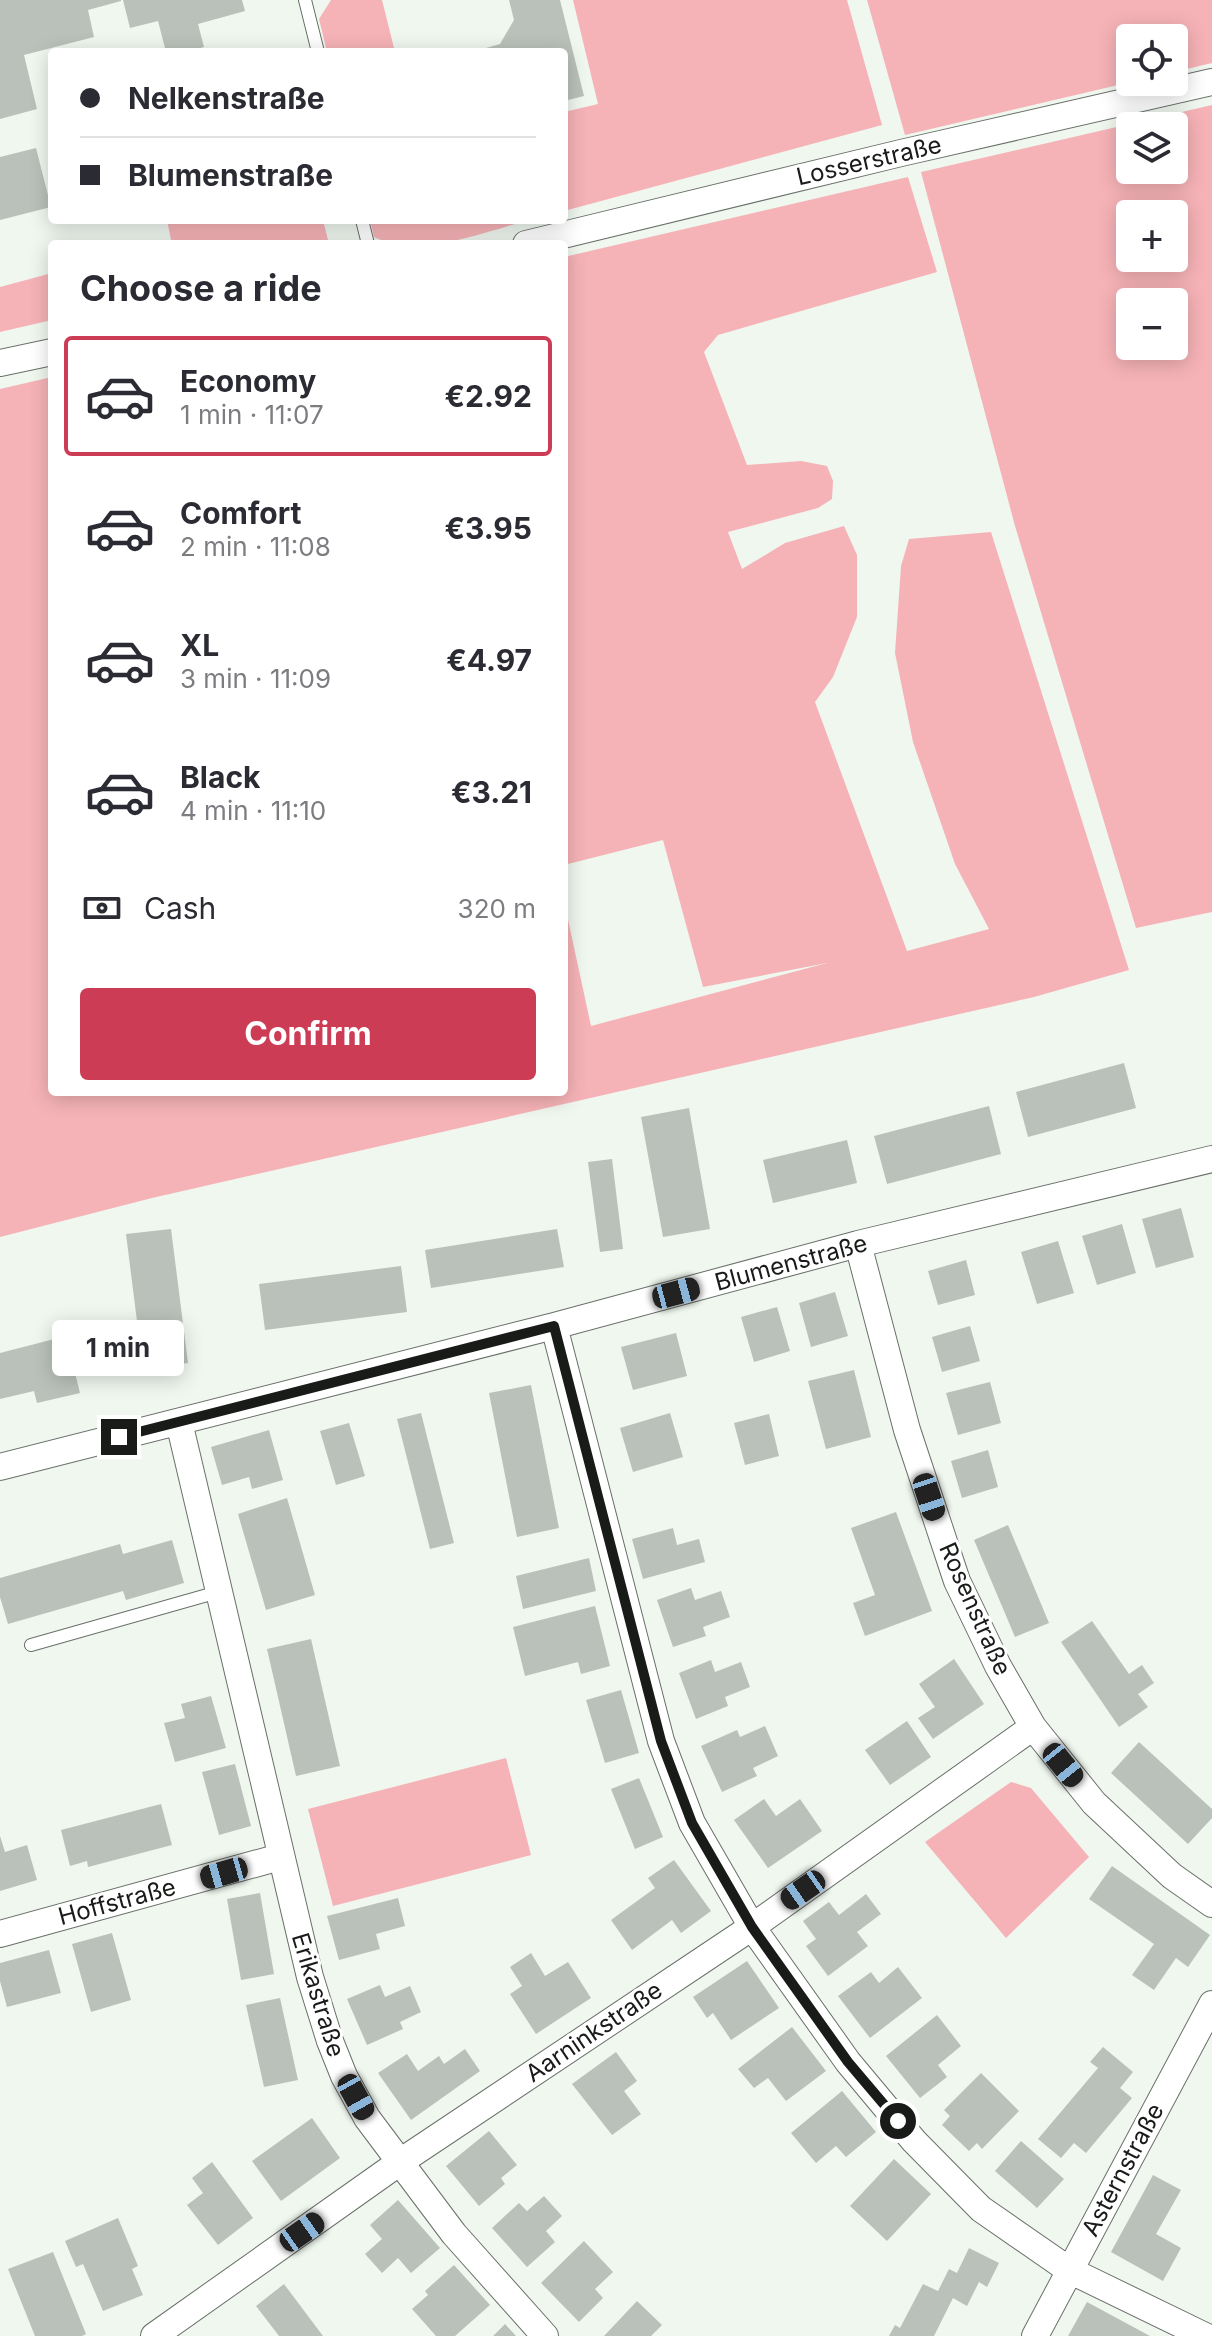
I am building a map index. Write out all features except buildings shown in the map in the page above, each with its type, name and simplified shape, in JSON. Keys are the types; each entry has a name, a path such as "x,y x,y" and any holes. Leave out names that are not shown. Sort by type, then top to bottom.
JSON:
{"street":[{"name":"Losserstraße","path":"542,240 1212,82"},
{"path":"0,363 48,353"},
{"name":"Blumenstraße","path":"0,1467 554,1326 858,1244 1212,1159"},
{"name":"Rosenstraße","path":"858,1244 907,1430 957,1581 998,1666 1033,1727 1094,1803 1172,1876 1212,1904"},
{"path":"554,1326 661,1741 692,1823 752,1927 848,2062 914,2141 981,2209 1069,2270 1205,2336"},
{"name":"Erikastraße","path":"179,1422 310,1977 344,2076 367,2118 454,2234 545,2336"},
{"name":"Aarninkstraße","path":"154,2336 400,2162 752,1927 1033,1727"},
{"name":"Hoffstraße","path":"0,1934 280,1857"},
{"name":"Asternstraße","path":"1035,2336 1212,2004"}],"lane":[{"path":"305,0 317,48"},
{"path":"31,1645 218,1592"}],"shaded area":[{"path":"331,0 382,0 394,48 326,48 319,19"},
{"path":"573,0 847,0 882,125 568,210 568,111 598,104"},
{"path":"867,0 1212,0 1212,63 1188,69 1188,24 1116,24 1116,86 905,135"},
{"path":"1212,105 1212,912 1136,928 1015,526 921,172 1116,127 1116,184 1188,184 1188,112 1182,112"},
{"path":"908,177 937,272 718,335 704,352 747,465 801,461 827,466 833,481 832,499 818,508 728,532 742,569 785,543 844,526 857,555 857,617 833,677 815,702 907,951 989,929 955,864 913,742 895,653 901,566 909,539 991,532 1129,970 1034,997 152,1198 0,1237 0,389 48,378 48,1096 568,1096 568,920 591,1026 827,963 703,987 663,840 568,864 568,256"},
{"path":"168,224 324,224 328,240 171,240"},
{"path":"371,224 515,224 455,240 382,240 374,237"},
{"path":"48,274 48,321 0,332 0,287"},
{"path":"506,1758 531,1855 333,1906 308,1809"},
{"path":"1011,1782 1031,1788 1089,1857 1006,1938 925,1842"}],"route":[{"path":"119,1437 554,1326 661,1741 692,1823 752,1927 848,2062 898,2121"}]}
